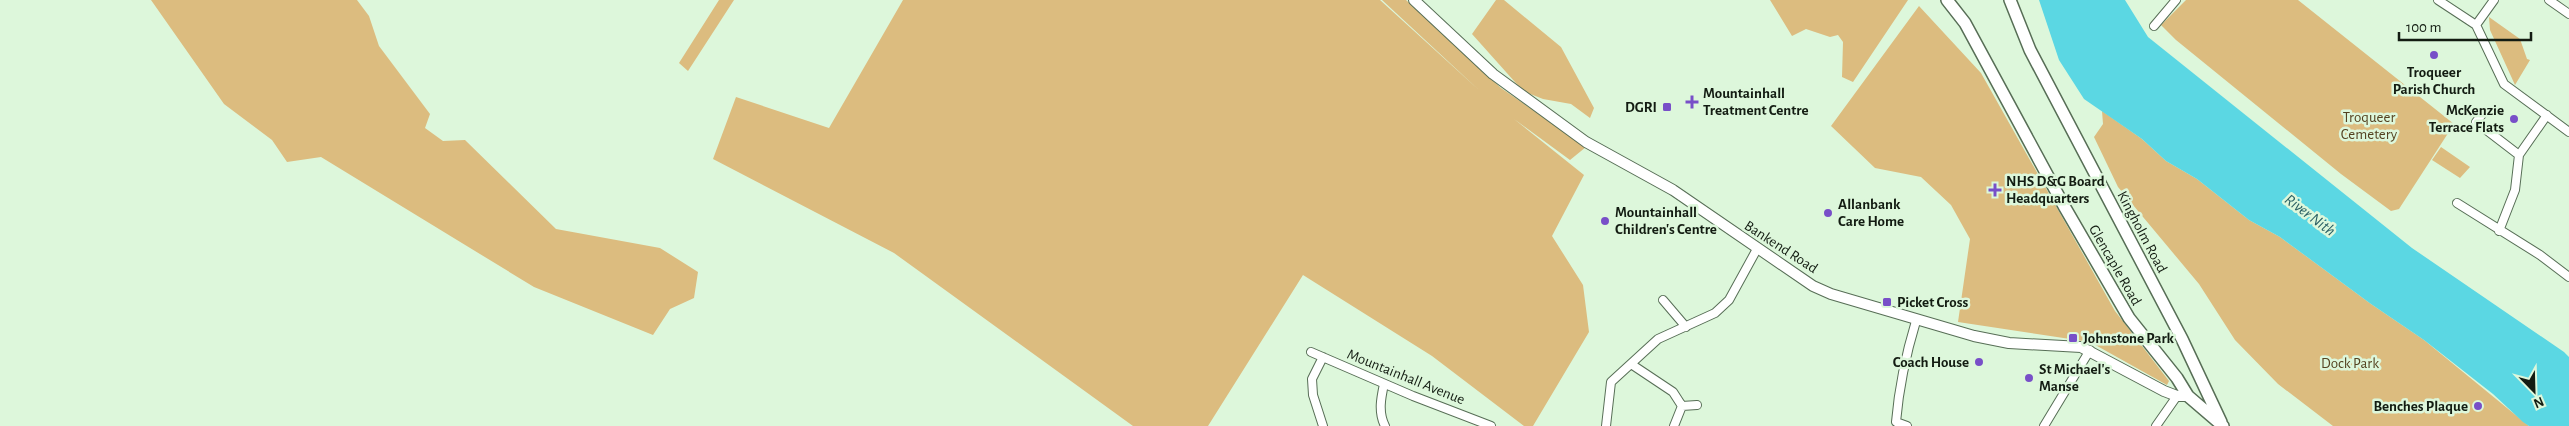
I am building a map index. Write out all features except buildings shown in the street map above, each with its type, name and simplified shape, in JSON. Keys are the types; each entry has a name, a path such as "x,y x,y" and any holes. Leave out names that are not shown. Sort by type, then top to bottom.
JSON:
{"main road":[{"name":"Glencaple Road","path":"1947,0 1965,23 2064,206 2129,318 2177,378 2183,396 2222,425"},
{"name":"Kingholm Road","path":"2010,0 2034,57 2083,147 2182,339 2211,397 2222,425"}],"street":[{"name":"Bankend Road","path":"1414,0 1493,74 1586,142 1673,190 1813,286 1831,294 1916,321 2009,343 2081,347 2183,396"},
{"path":"2154,26 2176,0"},
{"path":"2438,0 2476,25 2504,84 2569,132"},
{"path":"2476,25 2494,0"},
{"path":"2549,0 2569,14"},
{"path":"2484,112 2476,122 2518,155"},
{"path":"2499,231 2515,190 2518,155 2547,116"},
{"path":"2456,203 2540,255 2566,274 2569,265"},
{"path":"1606,426 1611,382 1658,339 1715,313 1728,300 1757,249"},
{"path":"1663,300 1686,327"},
{"path":"1907,426 1896,422 1898,395 1906,352 1916,321"},
{"path":"2044,426 2090,350"},
{"name":"Mountainhall Avenue","path":"1310,352 1490,426"},
{"path":"1323,358 1312,379 1313,395 1323,426"},
{"path":"1631,364 1672,392 1682,406"},
{"path":"1384,384 1380,402 1381,419 1384,426"},
{"path":"2156,426 2183,396"},
{"path":"1682,406 1697,405"},
{"path":"1674,426 1682,406"}],"green space":[{"path":"151,0 357,0 369,16 379,46 430,114 425,128 443,141 465,140 556,229 660,248 698,272 694,298 670,309 653,335 534,287 321,157 287,162 272,140 224,104"},
{"path":"719,0 734,0 688,71 679,63"},
{"path":"903,0 1380,0 1480,91 1382,0 1406,0 1501,88 1586,147 1570,160 1514,119 1584,175 1552,236 1583,285 1589,332 1533,426 1524,426 1432,356 1303,275 1208,426 1133,426 894,253 713,159 736,97 829,128"},
{"path":"1496,0 1504,0 1561,47 1594,108 1590,118 1571,104 1543,99 1523,91 1472,34"},
{"path":"1770,0 1908,0 1853,82 1842,77 1843,42 1838,35 1830,37 1806,29 1792,36"},
{"name":"Troqueer Cemetery","path":"2186,0 2298,0 2454,124 2399,209 2391,211 2341,174 2176,40 2161,25"},
{"path":"1919,6 1981,73 2115,311 2169,381 2167,385 2090,342 1958,322 1970,239 1951,205 1921,177 1875,168 1831,126"},
{"path":"2489,17 2520,39 2527,59 2530,60 2515,85 2490,30"},
{"name":"Dock Park","path":"2102,111 2142,139 2166,161 2197,179 2249,220 2280,237 2371,304 2424,340 2529,426 2333,426 2278,384 2235,340 2199,284 2118,187 2094,137 2103,124"},
{"path":"2441,147 2470,167 2460,178 2432,160"}],"water":[{"name":"River Nith","path":"2039,0 2125,0 2148,37 2412,248 2564,352 2569,357 2569,426 2529,426 2523,422 2493,394 2424,340 2371,304 2280,237 2249,220 2197,179 2166,161 2142,139 2084,99 2059,60"}],"place":[{"name":"Troqueer Parish Church","path":"2434,55"},
{"name":"Mountainhall Treatment Centre","path":"1692,102"},
{"name":"DGRI","path":"1667,107"},
{"name":"McKenzie Terrace Flats","path":"2514,119"},
{"name":"NHS D&G Board Headquarters","path":"1995,190"},
{"name":"Allanbank Care Home","path":"1828,213"},
{"name":"Mountainhall Children's Centre","path":"1605,221"},
{"name":"Picket Cross","path":"1887,302"},
{"name":"Johnstone Park","path":"2073,338"},
{"name":"Coach House","path":"1979,362"},
{"name":"St Michael's Manse","path":"2029,378"},
{"name":"Benches Plaque","path":"2478,406"}]}
